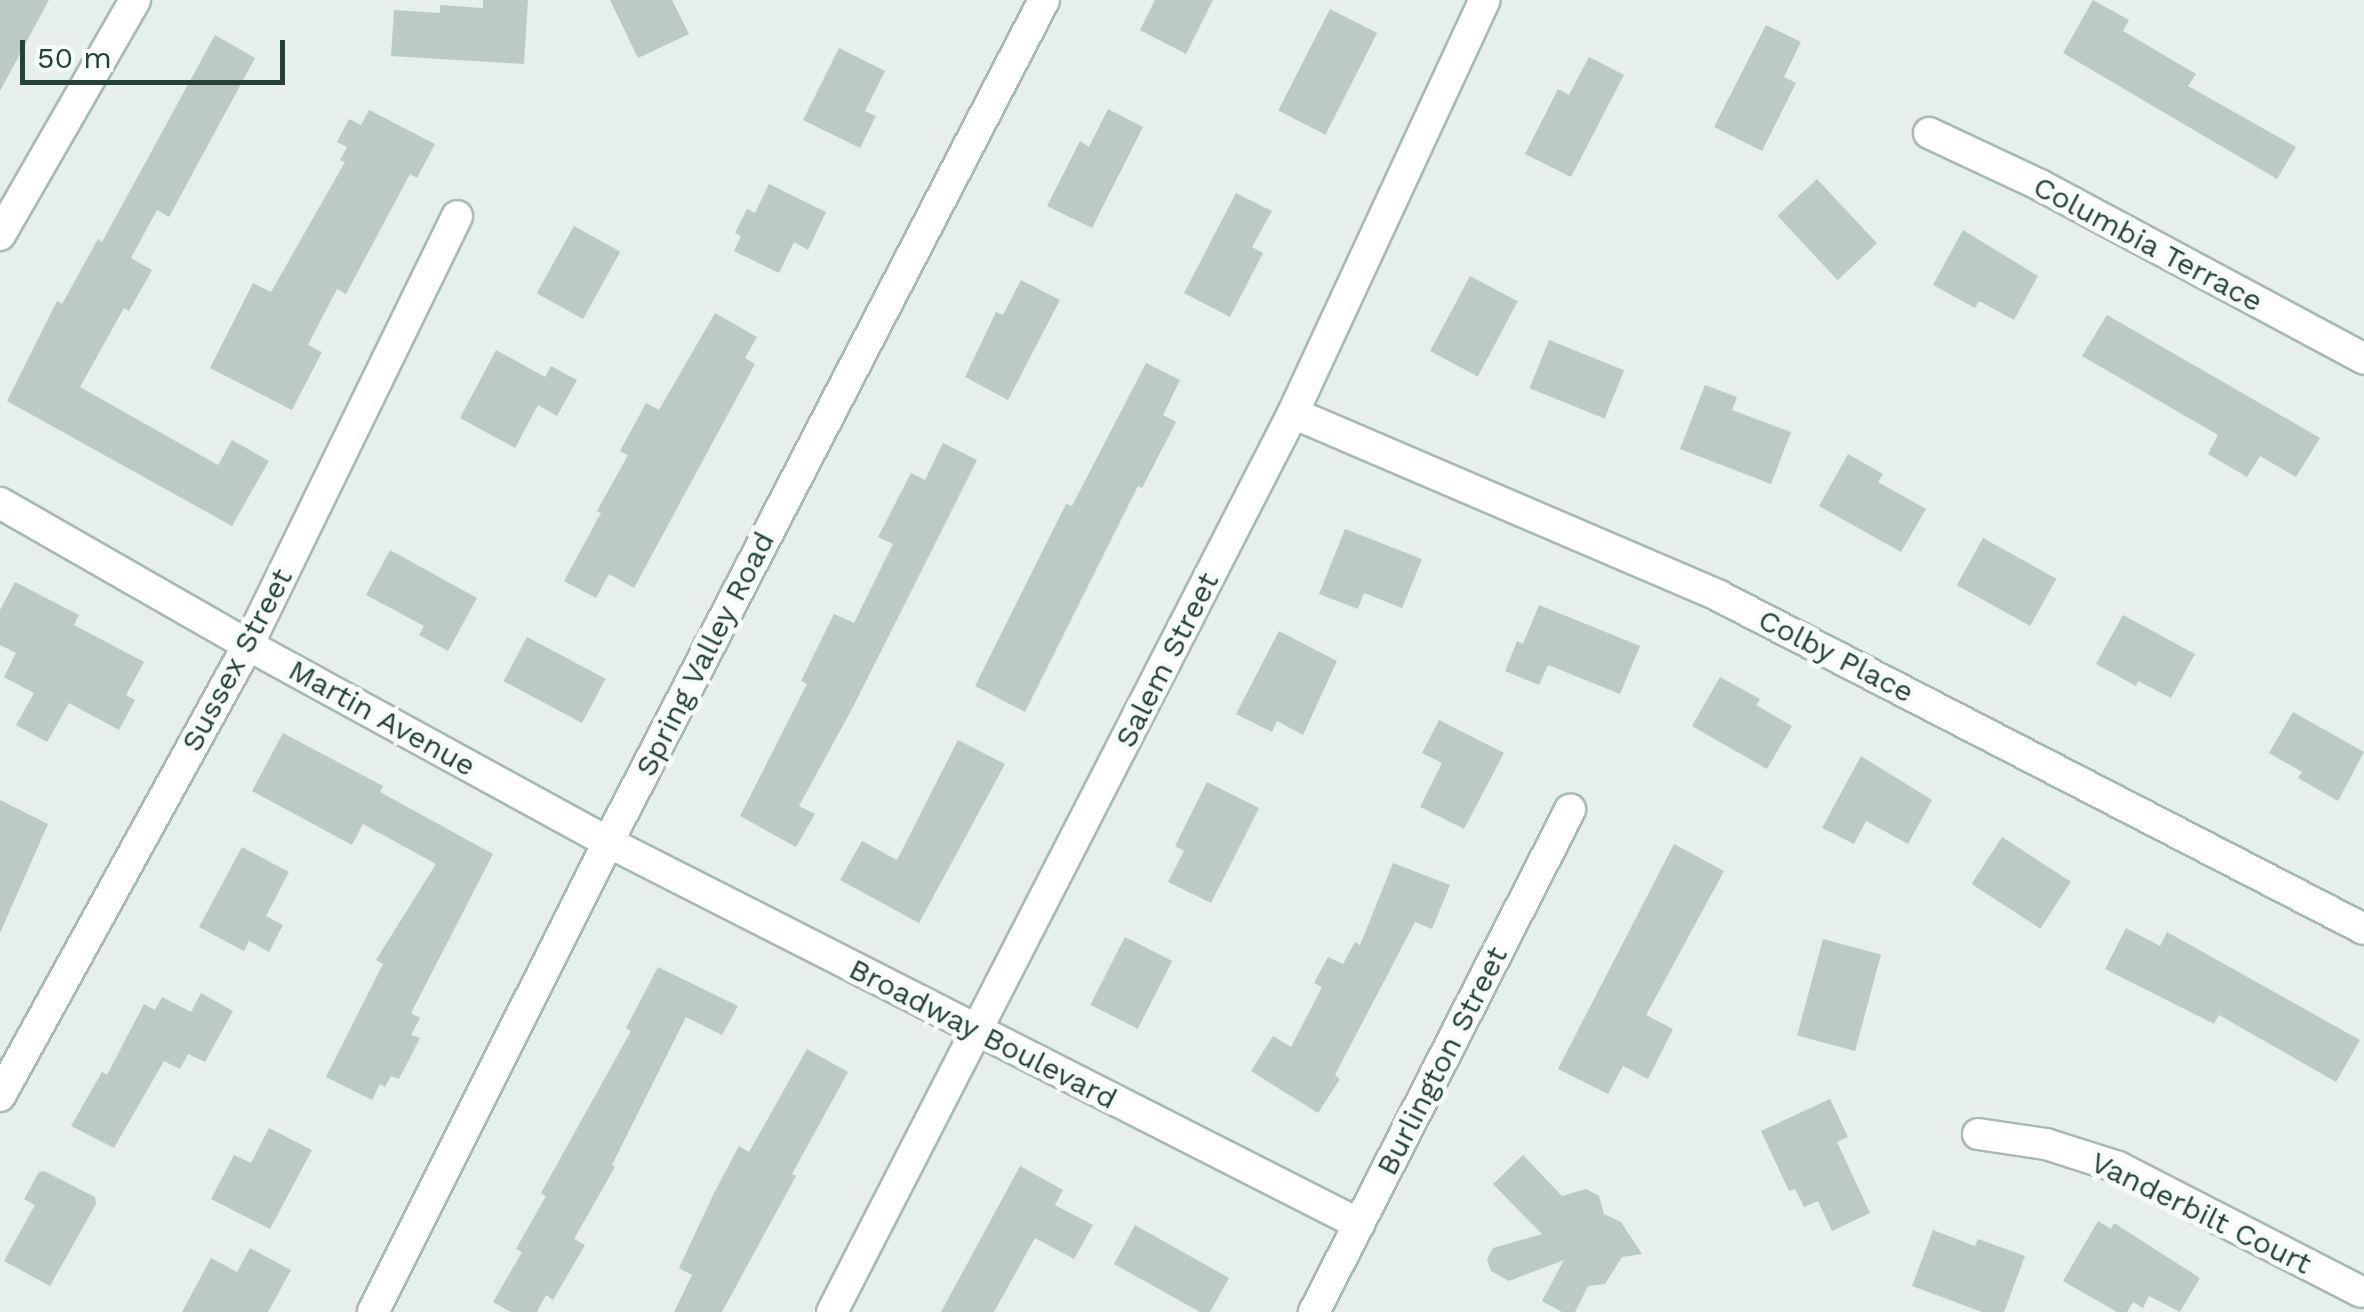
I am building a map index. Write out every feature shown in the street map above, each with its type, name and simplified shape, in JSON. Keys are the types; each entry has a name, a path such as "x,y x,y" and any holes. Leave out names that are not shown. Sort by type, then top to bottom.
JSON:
{"street":[{"path":"0,234 134,0"},
{"name":"Spring Valley Road","path":"373,1312 608,842 1044,0"},
{"name":"Salem Street","path":"832,1312 1294,413 1485,0"},
{"name":"Columbia Terrace","path":"1929,133 2040,185 2364,359"},
{"name":"Sussex Street","path":"0,1096 248,645 457,216"},
{"name":"Colby Place","path":"1294,413 1719,596 2364,928"},
{"name":"Martin Avenue","path":"0,504 608,842"},
{"name":"Burlington Street","path":"1314,1312 1570,810"},
{"name":"Broadway Boulevard","path":"608,842 1358,1224"},
{"name":"Vanderbilt Court","path":"1978,1134 2046,1144 2118,1168 2359,1297"}],"building":[{"path":"0,0 49,0 0,91"},
{"path":"483,0 528,0 524,64 391,56 394,10 440,13 440,5 483,8"},
{"path":"610,0 672,0 689,34 638,58"},
{"path":"1155,0 1213,0 1186,54 1140,30"},
{"path":"2093,0 2129,20 2123,31 2196,74 2188,86 2296,147 2277,179 2063,53"},
{"path":"1330,9 1377,33 1325,135 1278,111"},
{"path":"1766,25 1801,42 1784,77 1796,83 1762,151 1714,127"},
{"path":"215,35 255,58 169,217 157,210 131,258 152,270 129,311 124,308 80,387 218,465 232,440 269,461 232,526 7,401 57,301 62,304 98,239 102,242"},
{"path":"839,48 885,71 865,111 876,116 860,148 803,120"},
{"path":"1589,57 1624,75 1571,177 1525,154 1558,89 1569,95"},
{"path":"1108,109 1143,127 1092,228 1047,206 1080,141 1089,147"},
{"path":"369,110 435,144 417,178 410,174 346,294 337,289 308,345 322,352 292,410 210,368 253,283 271,292 345,162 340,160 347,147 337,142 349,119 361,125"},
{"path":"1817,179 1877,243 1838,280 1778,216"},
{"path":"769,184 826,212 808,250 794,242 779,273 734,251 741,236 735,233 747,209 755,213"},
{"path":"1236,193 1272,211 1252,247 1263,253 1230,317 1184,293"},
{"path":"574,226 620,252 583,319 537,293"},
{"path":"1963,230 2038,276 2014,320 1979,301 1975,308 1933,285"},
{"path":"1470,276 1518,301 1478,376 1430,351"},
{"path":"1021,280 1060,300 1008,400 965,377 996,312 1003,315"},
{"path":"715,313 757,337 745,358 755,364 634,588 609,574 596,598 564,581 628,455 620,451 646,403 659,410"},
{"path":"2107,315 2320,438 2296,477 2260,456 2247,477 2208,454 2218,435 2082,356"},
{"path":"1549,340 1624,370 1605,419 1530,388"},
{"path":"496,350 545,377 551,366 577,380 557,416 538,405 515,448 460,418"},
{"path":"1146,363 1180,380 1163,415 1176,422 1142,488 1138,486 1025,712 975,686 1066,504 1072,506"},
{"path":"1705,385 1737,397 1732,410 1791,432 1771,484 1680,449"},
{"path":"943,443 977,460 799,806 815,814 796,847 740,816 807,684 801,681 834,614 854,623 893,544 878,537 911,473 925,480"},
{"path":"1848,454 1883,474 1878,482 1926,509 1901,552 1819,506"},
{"path":"1345,529 1422,559 1402,608 1364,593 1358,609 1319,594"},
{"path":"1983,538 2056,579 2030,626 1957,585"},
{"path":"390,550 477,598 448,651 419,635 424,626 366,595"},
{"path":"15,582 79,615 74,625 144,662 126,695 135,700 119,730 69,703 47,742 16,725 34,693 4,677 16,653 0,645 0,610"},
{"path":"1539,605 1640,646 1620,694 1548,665 1539,685 1505,671 1517,641 1523,644"},
{"path":"2123,615 2195,654 2171,698 2138,681 2136,686 2096,664"},
{"path":"1279,631 1337,661 1303,735 1277,721 1272,732 1236,714"},
{"path":"527,637 606,679 582,723 504,681"},
{"path":"1720,677 1760,699 1756,705 1792,726 1767,769 1692,726"},
{"path":"2293,712 2364,752 2338,801 2298,778 2302,772 2269,753"},
{"path":"1439,720 1504,753 1464,829 1420,807 1442,763 1422,753"},
{"path":"283,733 383,786 380,792 493,854 411,1013 420,1018 411,1035 420,1038 399,1079 391,1076 385,1087 380,1084 372,1100 326,1077 383,964 376,960 436,864 363,824 352,845 252,791"},
{"path":"958,740 1005,764 919,923 840,880 862,841 897,860"},
{"path":"1861,756 1932,800 1908,844 1866,821 1854,844 1822,828"},
{"path":"1207,782 1259,808 1211,903 1168,882 1184,851 1175,846"},
{"path":"0,800 48,824 0,933"},
{"path":"2002,837 2071,882 2040,929 1972,884"},
{"path":"1674,844 1724,871 1646,1015 1673,1029 1648,1079 1623,1066 1608,1094 1558,1069"},
{"path":"242,847 289,872 266,916 283,925 269,952 249,941 244,951 199,927"},
{"path":"1393,863 1450,885 1432,929 1415,922 1335,1075 1340,1079 1318,1113 1251,1071 1273,1036 1291,1047 1322,987 1314,983 1328,957 1343,964 1355,942 1360,945"},
{"path":"2126,928 2160,946 2167,932 2360,1040 2336,1082 2219,1015 2214,1024 2105,969"},
{"path":"1125,937 1172,961 1138,1029 1090,1005"},
{"path":"1823,939 1881,955 1855,1051 1797,1036"},
{"path":"658,967 738,1006 722,1035 686,1017 612,1165 615,1167 574,1239 585,1245 553,1300 546,1295 537,1312 511,1312 493,1302 522,1252 516,1249 546,1196 541,1193 631,1031 626,1028"},
{"path":"201,993 233,1011 205,1062 188,1054 180,1069 164,1061 114,1148 71,1126 102,1072 107,1075 144,1004 155,1010 162,997 191,1012"},
{"path":"807,1049 848,1072 792,1174 796,1176 722,1312 674,1312 692,1275 679,1268 714,1193 739,1146 749,1152"},
{"path":"1830,1099 1848,1137 1837,1142 1870,1213 1832,1231 1818,1201 1804,1207 1795,1189 1789,1191 1761,1131"},
{"path":"269,1128 312,1150 270,1229 211,1199 234,1155 251,1163"},
{"path":"1523,1155 1562,1196 1586,1189 1599,1196 1604,1214 1621,1222 1642,1254 1622,1257 1605,1284 1588,1286 1575,1312 1562,1312 1542,1301 1564,1260 1509,1281 1491,1271 1487,1259 1493,1248 1542,1234 1493,1184"},
{"path":"1020,1166 1063,1190 1055,1205 1093,1225 1074,1259 1035,1238 994,1312 941,1312"},
{"path":"39,1172 95,1197 96,1204 50,1286 4,1261 35,1205 24,1199"},
{"path":"2098,1221 2111,1229 2114,1223 2200,1278 2180,1312 2149,1296 2143,1308 2133,1302 2127,1312 2117,1312 2063,1281"},
{"path":"1135,1225 1229,1278 1210,1312 1200,1312 1114,1264"},
{"path":"1933,1230 1975,1246 1978,1239 2025,1256 2004,1312 1982,1312 1912,1286"},
{"path":"250,1248 291,1270 268,1312 182,1312 211,1258 237,1272"}]}
